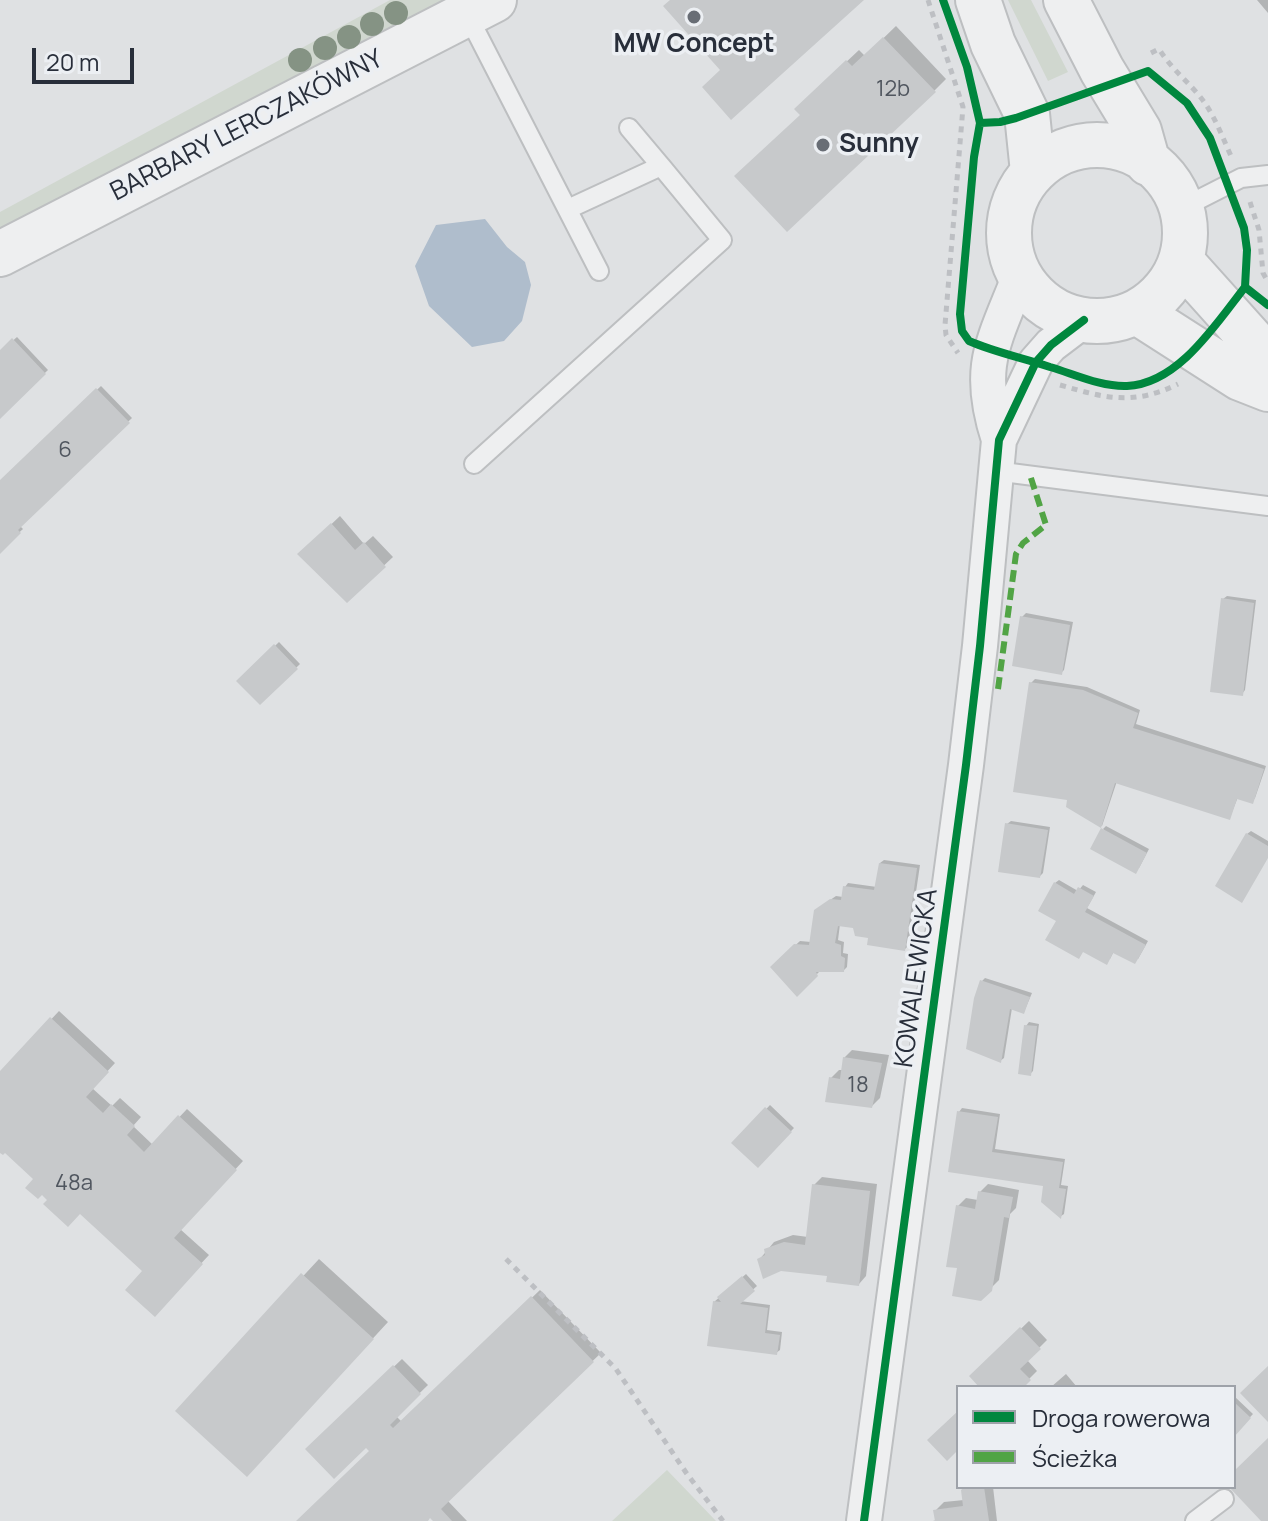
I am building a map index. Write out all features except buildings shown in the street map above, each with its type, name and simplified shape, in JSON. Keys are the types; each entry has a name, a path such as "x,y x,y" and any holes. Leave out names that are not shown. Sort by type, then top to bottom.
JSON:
{"street":[{"path":"978,0 993,44 1027,114 1033,172"},
{"path":"1066,0 1110,85 1139,131 1148,163"},
{"name":"BARBARY LERCZAKÓWNY","path":"0,254 480,7"},
{"path":"1086,145 1118,148 1148,163 1162,174 1175,191 1182,208 1185,229 1181,261 1164,291 1137,312 1120,318 1084,320 1065,315 1047,305 1020,275 1012,257 1008,233 1012,209 1020,189 1033,172 1058,154 1086,145"},
{"path":"1181,261 1268,358"},
{"name":"KOWALEWICKA","path":"864,1521 980,646 997,455 988,408 988,357 1020,275"},
{"path":"1137,312 1240,378 1268,389"},
{"name":"KOWALEWICKA","path":"997,455 1036,362 1051,345 1084,320"}],"lane":[{"path":"480,7 568,209 599,271"},
{"path":"474,464 722,240 629,128"},
{"path":"568,209 661,166"},
{"path":"1182,208 1241,178 1268,175"},
{"path":"997,455 1268,506"},
{"path":"1195,1521 1224,1499"}],"path":[{"path":"928,0 963,107 945,325 951,345 962,358"},
{"path":"1110,85 1148,71 1141,46"},
{"path":"1151,53 1159,49 1178,76 1198,94 1215,119 1231,156"},
{"path":"962,119 971,116"},
{"path":"1250,202 1259,230 1267,287"},
{"path":"1056,384 1122,399 1151,395 1181,383"},
{"path":"506,1259 616,1369 723,1521"}],"shaded area":[{"path":"390,0 448,0 0,231 0,212"},
{"path":"1008,0 1031,0 1068,72 1048,81"},
{"path":"667,1470 716,1521 612,1521"}],"water":[{"path":"485,219 507,247 525,262 531,285 522,321 504,341 472,347 429,306 415,266 436,225"}],"marked path":[{"path":"998,689 1016,554 1023,543 1046,525 1030,475"}],"cycle path":[{"path":"943,0 967,67 980,123 974,157 960,314 962,331 969,341 1098,382 1117,386 1146,383 1163,375 1194,350 1245,287"},
{"path":"980,123 1016,118 1148,71 1187,103 1210,138 1244,228 1247,250 1245,287 1268,305"},
{"path":"864,1521 966,765 999,440 1036,362 1051,345 1084,320"}],"place":[{"name":"MW Concept","path":"694,17"},
{"name":"Sunny","path":"823,145"}]}
